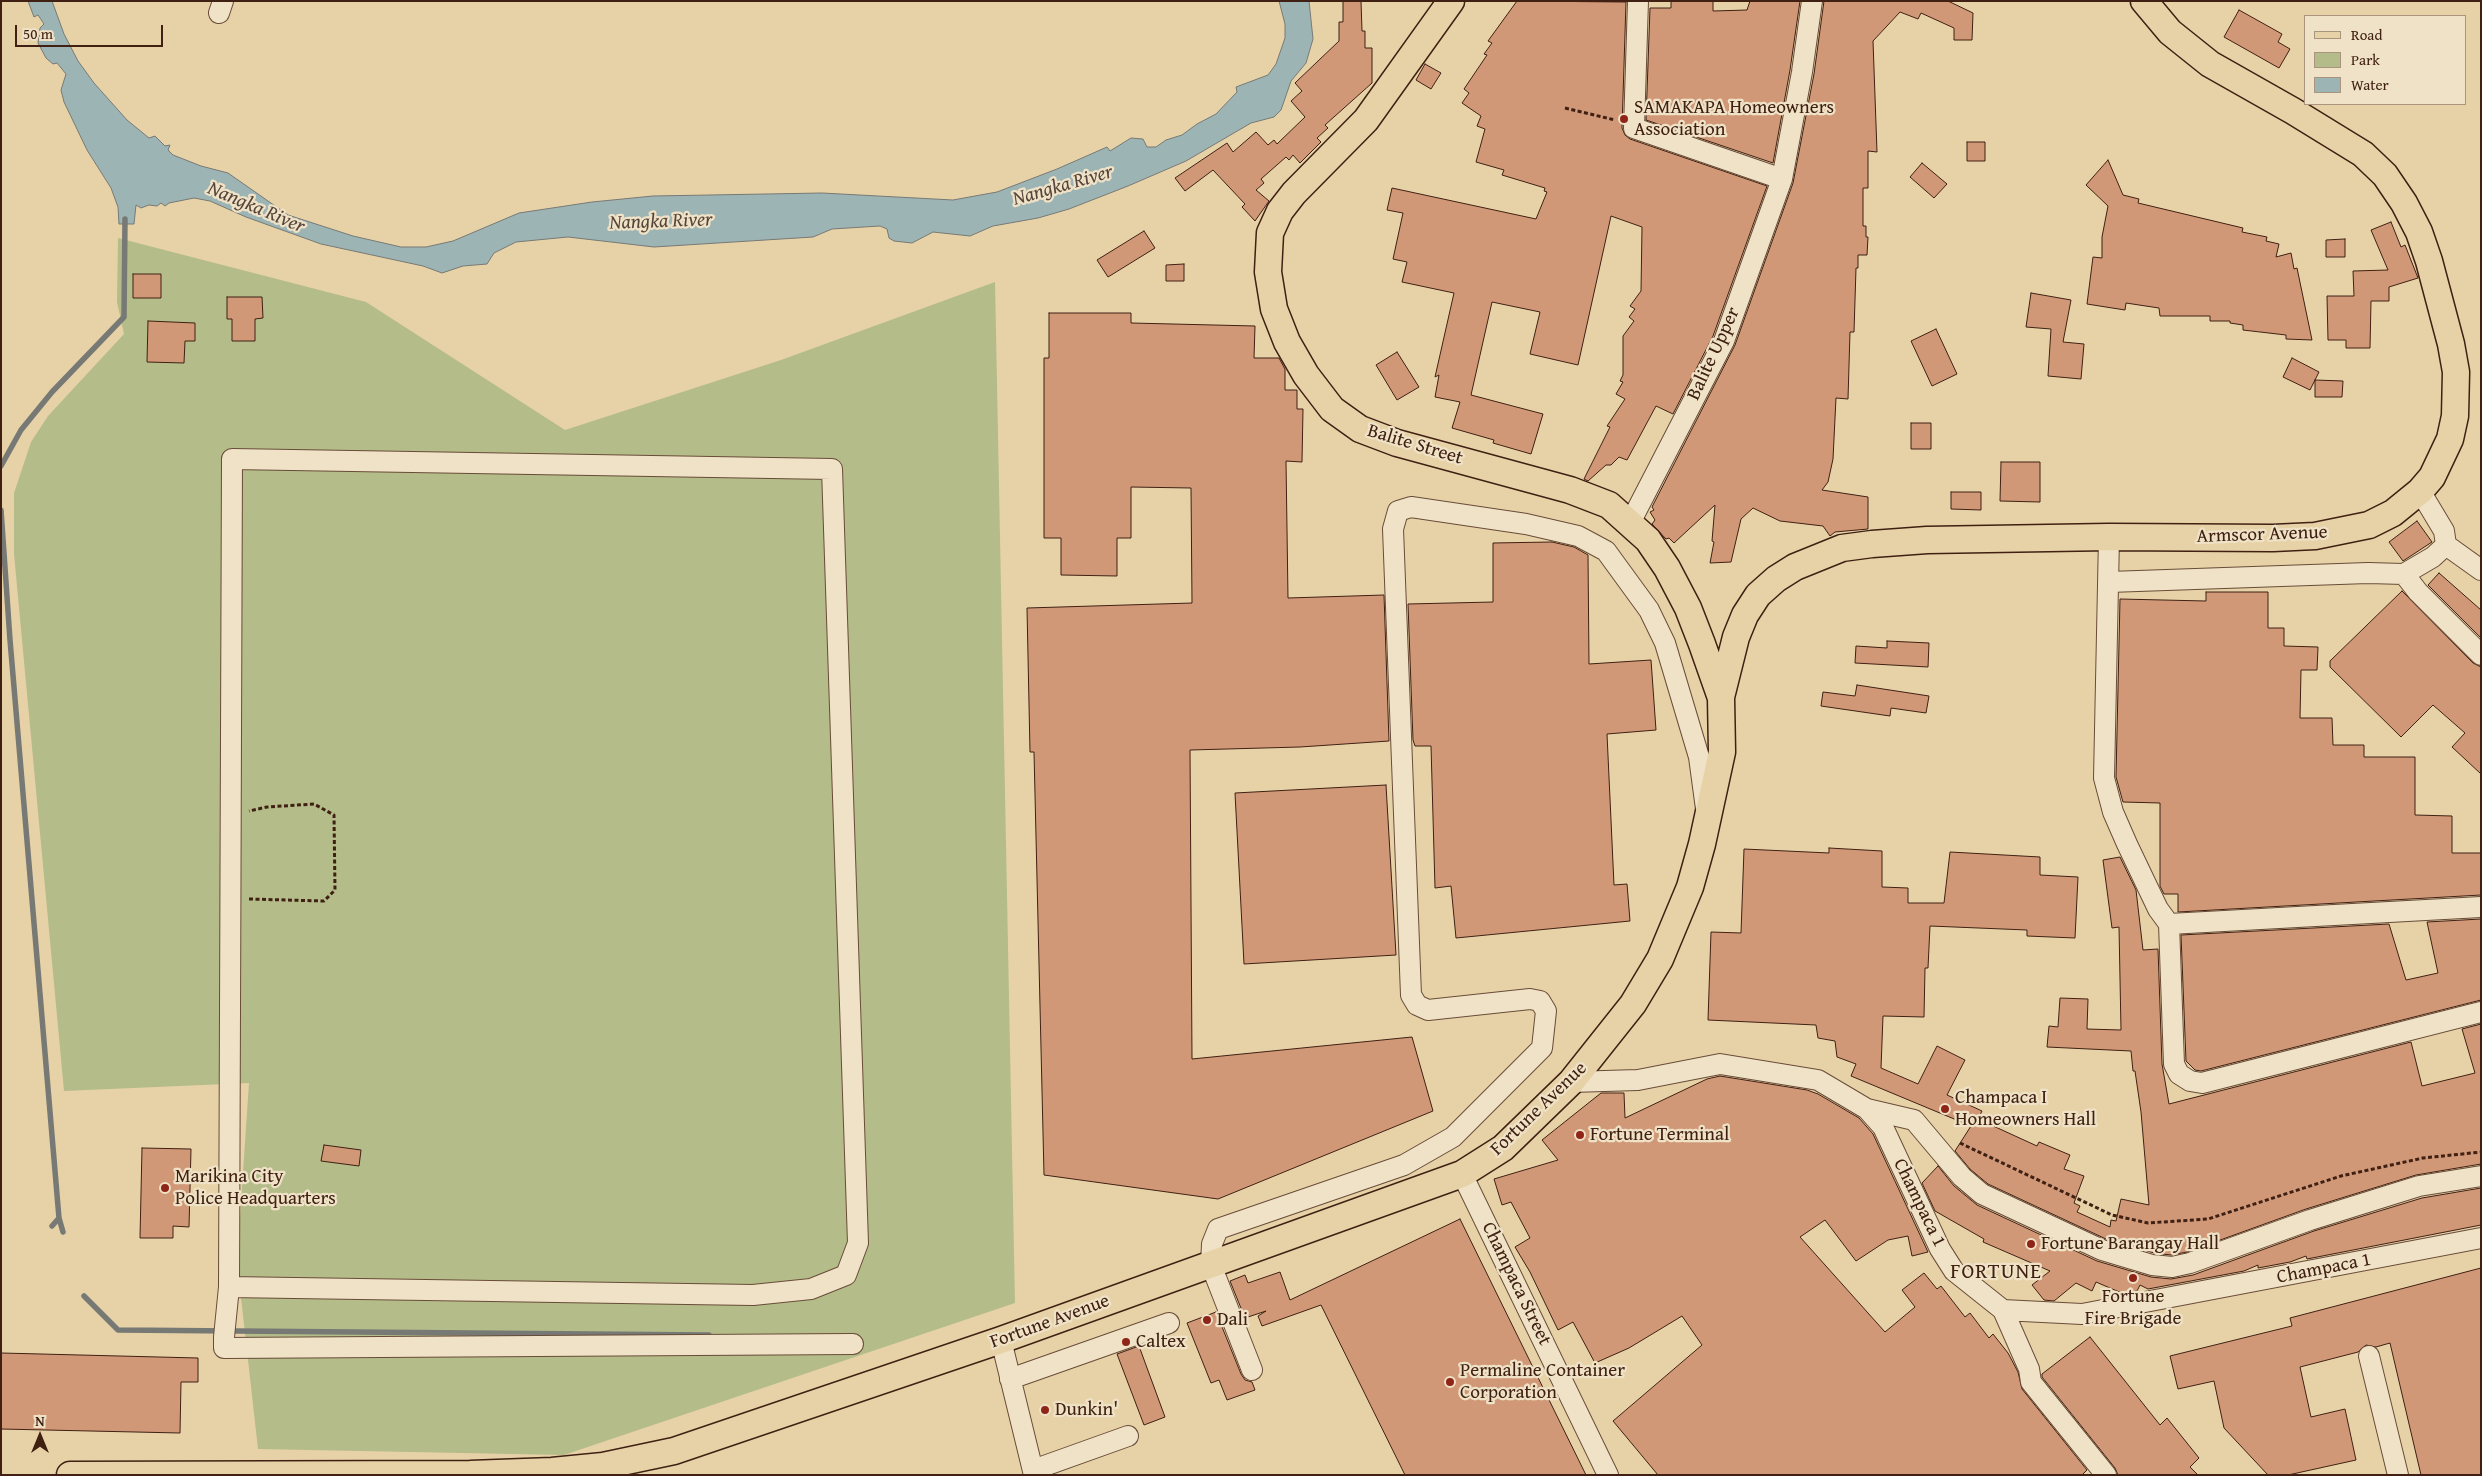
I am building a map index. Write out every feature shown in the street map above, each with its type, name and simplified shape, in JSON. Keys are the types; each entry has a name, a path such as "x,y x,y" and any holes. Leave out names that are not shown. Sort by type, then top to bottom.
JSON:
{"main road":[{"name":"Balite Street","path":"1451,1 1366,120 1294,193 1280,211 1270,233 1268,272 1274,309 1287,342 1306,375 1332,409 1360,429 1397,443 1570,490 1609,504 1648,540 1667,568 1688,608 1720,698"},
{"name":"Armscor Avenue","path":"1720,698 1736,637 1745,615 1758,594 1776,579 1795,567 1842,548 1872,544 2109,537 2273,538 2344,531 2369,525 2393,513 2420,490 2455,447 2456,393 2451,344 2418,232 2404,203 2386,175 2363,154 2190,50 2158,19 2144,1"},
{"name":"Fortune Avenue","path":"70,1475 470,1474 552,1471 603,1466 674,1451 1001,1340 1462,1174 1503,1148 1571,1082 1633,1004 1660,959 1690,887 1708,820 1722,752 1720,698"}],"street":[{"path":"1638,1 1634,128 1782,179"},
{"name":"Balite Upper","path":"1630,523 1724,340 1782,179 1802,72 1812,1"},
{"path":"229,1287 753,1295 811,1289 846,1275 858,1243 832,469 232,459 229,1287 224,1348 853,1344"},
{"path":"2420,490 2444,531 2446,545 2481,570"},
{"path":"1252,1370 1211,1265 1212,1244 1218,1229 1404,1165 1453,1137 1542,1048 1546,1010 1540,1001 1530,1000 1428,1010 1417,1005 1411,995 1393,529 1398,511 1411,508 1526,524 1578,536 1606,552 1650,610 1665,643 1699,756 1708,820"},
{"path":"2109,537 2104,778 2113,812 2127,844 2158,909 2169,924 2174,1064 2180,1074 2190,1081 2202,1083 2481,1012"},
{"path":"2109,582 2368,573 2404,574 2433,557 2446,545"},
{"path":"2404,574 2418,592 2481,655"},
{"path":"2169,924 2481,907"},
{"name":"Champaca 1","path":"1571,1082 1638,1080 1720,1064 1818,1080 1868,1109 1883,1127 1940,1249 1954,1271 2003,1310 2082,1314 2481,1238"},
{"path":"1868,1109 1914,1120 1962,1177 1982,1194 2102,1250 2152,1264 2172,1267 2190,1263 2310,1220 2419,1186 2481,1176"},
{"name":"Champaca Street","path":"1462,1174 1608,1475"},
{"path":"2003,1310 2029,1369 2031,1382 2106,1475"},
{"path":"1010,1379 1169,1323"},
{"path":"1001,1340 1033,1472 1128,1436"},
{"path":"2369,1356 2398,1475"}],"path":[{"path":"1565,108 1618,121 1634,128"},
{"path":"230,886 251,901 324,901 335,890 334,815 314,804 266,807 232,815"},
{"path":"1958,1142 2112,1215 2148,1223 2208,1219 2341,1176 2423,1158 2481,1152"}],"green space":[{"path":"118,238 366,302 565,430 781,360 995,282 1015,1303 564,1455 258,1449 237,1262 249,1083 64,1091 14,554 14,493 31,442 48,416 124,334 117,302"}],"water":[{"name":"Nangka River","path":"28,1 52,1 64,34 78,61 94,83 127,120 149,138 155,136 165,146 170,145 168,150 173,155 201,166 228,173 288,215 353,236 401,247 426,247 453,241 519,213 592,202 653,196 822,193 953,200 997,192 1107,147 1110,151 1131,138 1143,139 1147,147 1156,147 1166,140 1182,135 1216,114 1237,92 1236,87 1268,75 1276,64 1285,38 1285,24 1279,1 1309,1 1313,39 1306,63 1291,81 1281,110 1274,117 1251,123 1186,161 1128,186 1069,209 1038,218 993,226 970,236 933,232 912,243 894,241 889,238 887,229 880,226 832,229 813,237 654,247 568,237 516,242 494,253 487,264 463,266 442,273 423,266 321,244 246,217 210,201 194,198 169,203 165,206 161,203 157,206 149,205 141,208 136,205 134,224 119,224 118,207 111,188 87,150 64,102 61,90 66,74 57,63 53,64 46,58 38,43 40,28 44,24 38,15 34,17"}],"building":[{"path":"1343,1 1361,1 1362,31 1365,31 1365,48 1372,48 1372,83 1325,125 1328,128 1317,138 1321,142 1300,163 1293,155 1289,160 1286,157 1261,179 1264,183 1256,190 1269,201 1255,221 1242,207 1245,204 1213,170 1185,191 1175,178 1227,143 1233,152 1256,132 1268,145 1274,140 1277,144 1305,117 1291,101 1302,91 1295,83 1339,41 1339,22 1343,22"},
{"path":"1517,1 1626,2 1622,128 1625,135 1630,139 1767,186 1713,336 1673,414 1656,406 1627,460 1619,457 1611,465 1606,465 1588,481 1584,479 1610,427 1607,426 1625,399 1616,394 1623,382 1620,381 1623,375 1623,336 1634,321 1629,317 1635,309 1630,306 1641,291 1642,227 1611,216 1578,365 1530,354 1540,312 1492,302 1471,395 1543,414 1531,454 1493,443 1494,440 1452,428 1460,402 1435,397 1439,375 1435,377 1454,293 1402,282 1407,262 1393,259 1403,213 1387,210 1392,188 1536,219 1547,192 1544,191 1545,188 1502,175 1504,170 1476,162 1485,129 1477,126 1481,116 1462,103 1469,93 1464,89 1487,55 1484,54 1492,43 1488,41"},
{"path":"1671,1 1713,1 1713,11 1747,10 1750,1 1800,1 1773,163 1646,120 1650,8 1671,8"},
{"path":"1824,1 1948,1 1973,13 1972,40 1954,40 1954,28 1921,13 1918,19 1900,12 1873,41 1877,152 1868,151 1868,188 1863,188 1863,226 1866,226 1866,237 1868,237 1867,255 1858,255 1854,332 1850,332 1848,399 1836,398 1833,459 1828,482 1822,490 1868,497 1868,529 1835,532 1830,536 1823,526 1780,521 1753,508 1741,519 1731,562 1710,563 1714,542 1712,541 1715,505 1674,543 1669,538 1666,539 1652,524 1655,520 1650,512 1654,510 1652,507 1735,345 1793,183 1814,74"},
{"path":"2239,10 2282,34 2278,42 2290,49 2279,68 2224,37"},
{"path":"1425,64 1441,73 1431,89 1416,80"},
{"path":"1967,142 1985,142 1985,161 1967,161"},
{"path":"2108,160 2123,195 2139,199 2138,203 2243,228 2242,232 2267,237 2266,241 2279,244 2276,257 2291,253 2294,269 2297,268 2312,340 2286,339 2286,335 2243,330 2243,325 2230,323 2230,321 2210,321 2210,316 2160,316 2159,308 2126,303 2125,310 2087,304 2093,257 2102,258 2102,237 2108,206 2086,185"},
{"path":"1922,163 1947,184 1934,198 1910,177"},
{"path":"2391,222 2401,247 2405,245 2418,278 2389,287 2389,301 2371,301 2370,348 2346,348 2346,340 2328,340 2327,296 2354,296 2353,271 2388,270 2371,230"},
{"path":"1144,231 1155,248 1108,277 1097,260"},
{"path":"2345,239 2345,257 2326,257 2326,240"},
{"path":"1184,264 1184,281 1166,281 1166,265"},
{"path":"133,274 161,274 161,298 133,298"},
{"path":"2031,293 2071,300 2063,342 2084,344 2081,379 2048,376 2051,329 2026,327"},
{"path":"227,297 262,297 263,318 255,319 255,341 232,341 232,319 227,319"},
{"path":"1049,313 1131,313 1131,323 1255,326 1254,358 1279,358 1285,369 1285,390 1297,390 1297,409 1303,409 1302,462 1286,461 1288,598 1384,595 1389,741 1300,747 1190,750 1192,1059 1412,1037 1433,1111 1218,1199 1044,1175 1034,752 1030,752 1027,608 1192,603 1191,488 1131,487 1131,538 1117,538 1117,576 1061,575 1061,538 1044,538 1044,358 1049,358"},
{"path":"148,321 195,323 195,341 185,341 184,363 147,362"},
{"path":"1936,329 1957,374 1932,386 1911,341"},
{"path":"1397,352 1419,387 1397,400 1376,365"},
{"path":"2292,358 2319,372 2310,390 2283,377"},
{"path":"2315,380 2343,381 2342,397 2315,397"},
{"path":"1911,423 1931,423 1931,449 1911,449"},
{"path":"2001,462 2040,462 2040,502 2000,501"},
{"path":"1951,492 1981,492 1981,510 1951,509"},
{"path":"2417,521 2432,542 2403,561 2389,542"},
{"path":"1552,542 1574,547 1588,555 1589,664 1651,660 1656,730 1607,734 1614,885 1627,884 1630,921 1456,938 1451,886 1435,888 1431,746 1415,746 1413,740 1408,604 1493,602 1493,543"},
{"path":"2439,573 2481,610 2481,638 2428,585"},
{"path":"2402,591 2473,663 2481,667 2481,774 2452,747 2465,733 2433,705 2401,737 2330,667 2330,661"},
{"path":"2206,592 2268,592 2268,628 2284,628 2284,646 2318,647 2317,670 2301,670 2300,718 2332,718 2333,745 2364,745 2364,757 2415,757 2415,815 2452,816 2452,853 2481,853 2481,895 2178,912 2178,894 2164,894 2160,886 2160,803 2123,802 2116,777 2120,599 2206,601"},
{"path":"1887,641 1929,643 1928,667 1855,663 1856,646 1887,648"},
{"path":"1857,685 1929,696 1926,713 1891,708 1890,716 1821,706 1823,692 1855,696"},
{"path":"1386,785 1396,955 1244,964 1235,793"},
{"path":"1829,848 1882,851 1882,887 1908,888 1908,903 1944,903 1950,852 2040,857 2040,875 2078,877 2075,938 2027,936 2027,930 1930,926 1928,968 1925,968 1924,1017 1883,1016 1881,1068 1918,1084 1937,1046 1965,1060 1947,1095 1982,1111 1978,1119 2037,1146 2039,1142 2070,1155 2064,1169 2084,1176 2074,1203 2080,1206 2077,1212 2110,1227 2111,1220 2116,1221 2121,1199 2149,1205 2141,1112 2131,1051 2047,1047 2049,1026 2058,1027 2060,998 2088,999 2087,1029 2121,1030 2119,927 2112,928 2103,860 2120,857 2136,890 2143,950 2158,949 2162,1064 2169,1104 2411,1042 2422,1086 2475,1073 2462,1029 2481,1024 2481,1164 2416,1175 2306,1209 2187,1252 2171,1255 2154,1253 2106,1239 1988,1184 1970,1169 1955,1151 1971,1126 1851,1076 1856,1064 1837,1057 1835,1041 1818,1038 1816,1025 1708,1020 1711,932 1741,933 1744,849 1829,853"},
{"path":"2481,919 2481,1000 2201,1071 2195,1070 2186,1061 2181,935 2389,924 2406,980 2438,973 2427,922"},
{"path":"1720,1076 1807,1090 1818,1094 1859,1118 1873,1134 1928,1252 1912,1256 1908,1236 1888,1240 1856,1261 1825,1220 1800,1237 1885,1332 1915,1307 1902,1290 1924,1273 1937,1289 1941,1286 1965,1317 1970,1313 1989,1338 1993,1334 2008,1353 2018,1372 2022,1389 2087,1470 2082,1475 1658,1475 1613,1421 1702,1345 1682,1316 1629,1348 1595,1363 1573,1322 1558,1330 1530,1272 1515,1247 1530,1238 1511,1202 1502,1205 1494,1179 1558,1160 1542,1140 1601,1093 1624,1093 1625,1118 1707,1079"},
{"path":"324,1145 361,1150 359,1166 321,1161"},
{"name":"Marikina City Police Headquarters","path":"142,1148 191,1149 189,1227 173,1226 173,1238 140,1238"},
{"path":"1938,1166 1954,1186 1977,1205 2097,1261 2151,1277 2171,1279 2193,1275 2314,1231 2422,1198 2481,1188 2481,1225 2307,1259 2306,1256 2290,1262 2258,1268 2258,1265 2244,1271 2148,1289 2140,1285 2137,1291 2124,1294 2096,1282 2092,1291 2076,1283 2054,1301 2044,1300 2032,1285 2050,1271 1983,1242 1984,1239 1935,1211 1922,1183"},
{"name":"Permaline Container Corporation","path":"1460,1219 1586,1475 1405,1475 1321,1305 1262,1326 1258,1316 1266,1311 1245,1318 1230,1281 1245,1275 1248,1283 1280,1272 1290,1300"},
{"path":"2481,1268 2481,1475 2421,1475 2390,1343 2376,1347 2366,1345 2358,1352 2300,1367 2311,1417 2345,1409 2356,1460 2288,1475 2268,1475 2224,1428 2214,1381 2178,1389 2170,1356 2292,1326 2290,1318"},
{"path":"1216,1312 1241,1374 1245,1380 1252,1382 1255,1390 1227,1400 1219,1380 1211,1383 1187,1323"},
{"path":"2090,1337 2160,1425 2167,1418 2199,1458 2190,1467 2198,1475 2118,1475 2115,1468 2042,1377 2042,1374"},
{"path":"1139,1346 1165,1417 1144,1425 1117,1354"},
{"path":"1,1353 198,1358 198,1382 181,1382 180,1433 1,1429"}],"waterway":[{"path":"1,466 21,430 52,392 124,317 125,219"},
{"path":"1,510 10,640 59,1218 63,1232"},
{"path":"52,1226 59,1218"},
{"path":"84,1296 118,1330 709,1335"}],"place":[{"name":"SAMAKAPA Homeowners Association","path":"1624,119"},
{"name":"Champaca Ⅰ Homeowners Hall","path":"1945,1109"},
{"name":"Fortune Terminal","path":"1580,1135"},
{"name":"Marikina City Police Headquarters","path":"165,1188"},
{"name":"Fortune Barangay Hall","path":"2031,1244"},
{"name":"Fortune Fire Brigade","path":"2133,1278"},
{"name":"Dali","path":"1207,1320"},
{"name":"Caltex","path":"1126,1342"},
{"name":"Permaline Container Corporation","path":"1450,1382"},
{"name":"Dunkin'","path":"1045,1410"}],"district":[{"name":"FORTUNE","path":"1996,1273"}]}
